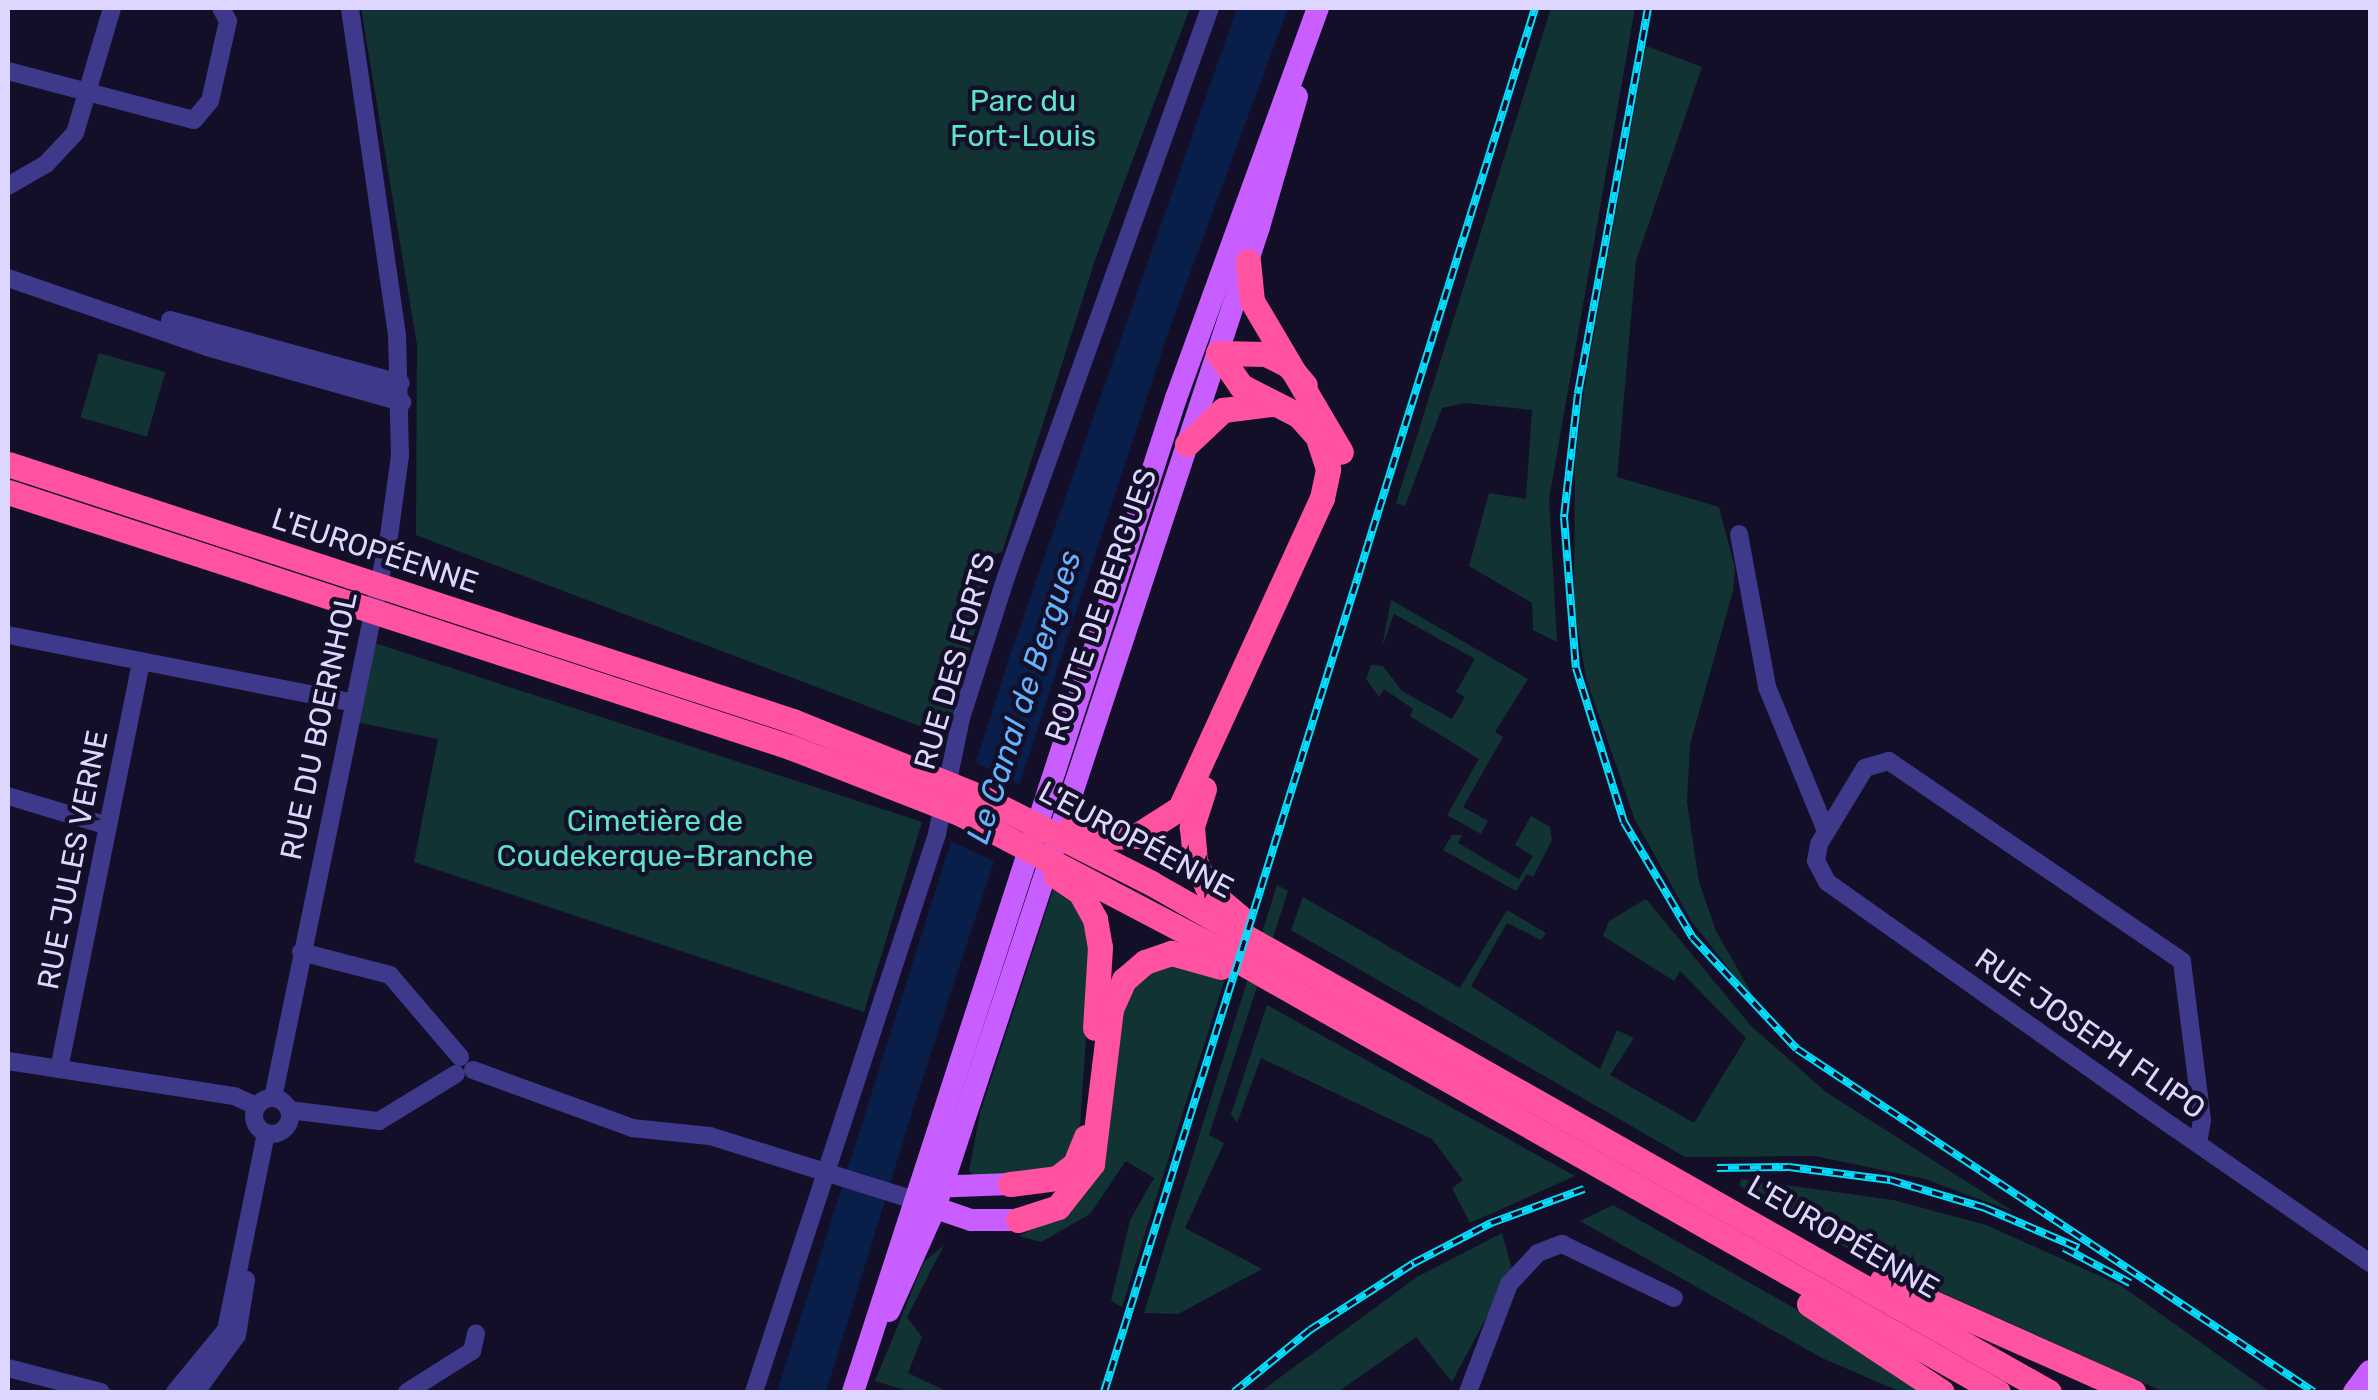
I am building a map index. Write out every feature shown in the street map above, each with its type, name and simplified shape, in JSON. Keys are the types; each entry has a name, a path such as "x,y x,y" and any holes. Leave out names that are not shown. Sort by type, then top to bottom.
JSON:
{"highway":[{"path":"1248,261 1252,301 1337,438 1340,476 1195,810 1195,861 1219,936 1534,1114 1612,1177 1942,1392"},
{"path":"1218,353 1266,354 1306,385"},
{"path":"1071,855 1108,838 1142,834 1166,822 1188,796 1325,487 1322,444 1304,421 1241,386 1218,353"},
{"path":"1187,444 1223,410 1255,402 1281,406"},
{"name":"L'EUROPÉENNE","path":"8,464 848,768 919,782"},
{"name":"L'EUROPÉENNE","path":"8,492 338,586"},
{"name":"L'EUROPÉENNE","path":"404,608 682,684 919,782 1071,855 1219,936"},
{"path":"919,782 1071,855 1100,946 1087,1136 1078,1159 1057,1178 1010,1184"},
{"path":"1018,1220 1058,1207 1092,1164 1111,1009 1124,980 1165,954 1219,936 1451,1067"},
{"name":"L'EUROPÉENNE","path":"1534,1114 1699,1188 2049,1392"},
{"path":"1699,1188 1892,1286 2133,1392"},
{"name":"L'EUROPÉENNE","path":"1645,1197 1998,1392"}],"main road":[{"name":"ROUTE DE BERGUES","path":"854,1388 902,1196 1252,178 1320,8"},
{"name":"ROUTE DE BERGUES","path":"854,1388 935,1208 1248,261 1320,8"},
{"path":"1176,398 1197,368 1218,353 1215,324 1252,178"},
{"path":"902,1196 942,1184 1010,1184"},
{"path":"902,1196 976,1221 1018,1220"},
{"path":"2354,1392 2370,1371"},
{"path":"2364,1392 2370,1385"}],"street":[{"path":"8,186 62,150 92,92 112,8"},
{"path":"8,71 198,119 215,82 228,22 222,8"},
{"name":"RUE DU BOERNHOL","path":"265,1102 392,522 402,393 350,8"},
{"name":"RUE DES FORTS","path":"754,1392 834,1174 851,1102 937,834 961,718 1008,571 1210,8"},
{"path":"8,278 126,314 207,346 402,393"},
{"path":"1740,534 1767,688 1826,831"},
{"path":"8,634 351,702"},
{"name":"RUE JULES VERNE","path":"59,1069 142,661"},
{"path":"1826,831 1865,768 1888,761 2180,959 2202,1120 2198,1143"},
{"path":"8,796 108,826"},
{"name":"RUE JOSEPH FLIPO","path":"1826,831 1816,861 1832,886 2370,1262"},
{"path":"300,952 390,975 463,1067 632,1128 710,1136 902,1196"},
{"path":"8,1062 234,1096 289,1110 378,1120 463,1067"},
{"path":"265,1102 254,1120 266,1132"},
{"path":"266,1132 284,1128 289,1110"},
{"path":"175,1392 222,1339 266,1132"},
{"path":"196,1392 239,1330 250,1210"},
{"path":"1468,1392 1509,1284 1538,1253 1562,1244 1674,1298"},
{"path":"407,1392 472,1352 476,1332"},
{"path":"8,1368 101,1392"}],"green space":[{"name":"Parc du Fort-Louis","path":"361,8 1190,8 1096,257 1002,552 996,554 946,736 416,535 417,345"},
{"path":"1551,8 1635,8 1549,499 1557,642 1533,630 1532,603 1469,566 1489,493 1526,499 1532,410 1465,403 1442,408 1405,506 1396,503"},
{"path":"1646,46 1702,67 1636,261 1617,477 1719,507 1735,568 1733,591 1690,744 1687,802 1699,882 1716,931 1760,1008 1692,922 1635,820 1586,678 1574,605 1575,462 1584,390"},
{"path":"99,353 165,372 147,436 81,417"},
{"path":"1391,600 1528,679 1495,732 1503,737 1463,807 1488,821 1481,834 1447,815 1479,759 1410,716 1413,709 1384,689 1379,697 1366,679 1371,665 1383,666 1402,691 1452,719 1465,697 1456,692 1475,659 1394,614 1382,647"},
{"name":"Cimetière de Coudekerque-Branche","path":"372,642 922,822 864,1012 414,862 438,739 356,722"},
{"path":"1531,816 1550,827 1552,840 1533,877 1527,874 1516,891 1443,850 1452,835 1462,835 1458,843 1519,879 1533,856 1515,845"},
{"path":"1277,885 1288,891 1209,1135 1224,1143 1185,1228 1262,1269 1178,1314 1144,1313"},
{"path":"1054,887 1075,897 1092,953 1079,1138 1054,1169 977,1177 969,1171 980,1113"},
{"path":"1303,897 1460,988 1507,910 1546,933 1541,940 1507,923 1471,986 1600,1069 1617,1030 1634,1038 1610,1075 1694,1123 1746,1038 1680,971 1674,981 1603,936 1609,921 1646,899 1751,1026 1826,1092 2014,1212 1925,1179 1815,1156 1685,1157 1291,930"},
{"path":"1195,963 1224,981 1122,1307 1111,1301 1130,1220 1154,1178 1126,1161 1090,1214 1041,1242 1019,1236 1064,1213 1101,1164 1127,988 1159,966"},
{"path":"1267,1005 1575,1176 1470,1223 1452,1188 1463,1180 1432,1139 1261,1058 1237,1123 1231,1114"},
{"path":"1741,1179 1893,1200 1986,1225 2120,1285 2270,1392 2164,1392 1860,1256 1740,1186"},
{"path":"1613,1205 1829,1328 1921,1392 1901,1392 1822,1358 1580,1221"},
{"path":"1502,1233 1512,1269 1452,1382 1416,1337 1338,1392 1260,1392 1417,1277"},
{"path":"944,1245 907,1317 922,1337 908,1373 948,1392 911,1392 875,1381 924,1262"}],"water":[{"name":"Le Canal de Bergues","path":"1237,8 1288,8 1169,330 921,1083 826,1392 777,1392 1010,655"}],"pier":[{"path":"976,763 1021,785 995,862 951,841"}],"railway":[{"path":"1104,1392 1535,8"},
{"path":"1648,8 1578,394 1564,517 1576,668 1624,822 1693,938 1797,1049 2314,1392"},
{"path":"1717,1168 1789,1167 1890,1180 1985,1208 2079,1248"},
{"path":"1234,1392 1310,1330 1414,1263 1491,1223 1584,1189"},
{"path":"2064,1248 2130,1283"}]}
